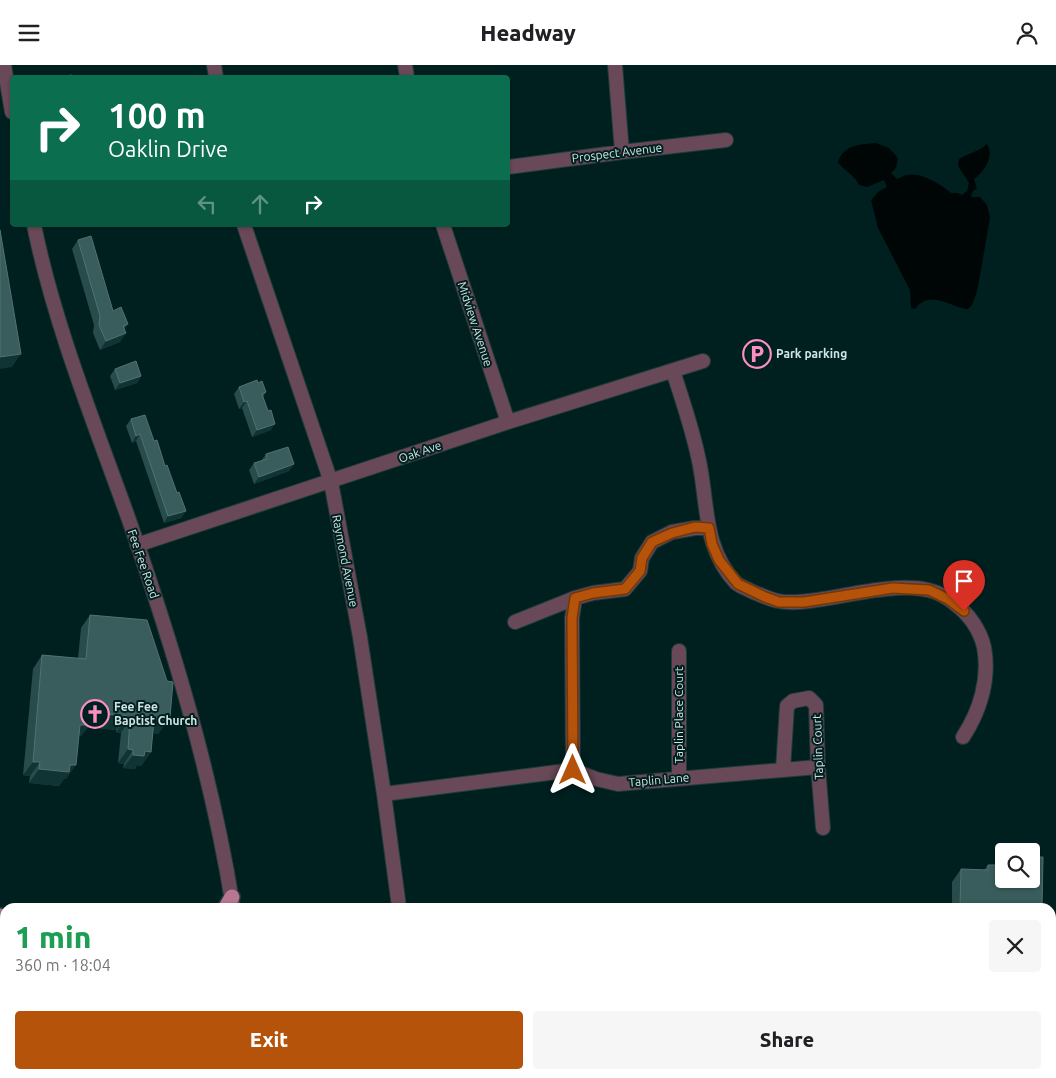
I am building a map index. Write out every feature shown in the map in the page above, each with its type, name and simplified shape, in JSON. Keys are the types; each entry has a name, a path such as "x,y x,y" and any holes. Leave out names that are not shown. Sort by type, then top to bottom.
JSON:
{"street":[{"path":"615,65 622,152"},
{"path":"3,74 10,104"},
{"name":"Prospect Avenue","path":"510,167 726,140"},
{"name":"Fee Fee Road","path":"34,227 53,302 137,545 192,719 216,817 231,903"},
{"name":"Raymond Avenue","path":"245,227 331,482 360,637 384,794 398,903"},
{"name":"Midview Avenue","path":"444,227 508,422"},
{"name":"Oak Ave","path":"137,545 508,422 703,361"},
{"path":"673,371 693,434 701,467 705,507 712,544 719,560 738,584 779,602 804,602 893,588 929,590 948,599 964,611 976,628 983,643 986,658 986,676 972,725 963,737"},
{"path":"515,622 575,598 593,593 625,589 640,571 642,558 652,542 672,533 695,527 709,528"},
{"path":"573,770 572,618 575,598"},
{"name":"Taplin Place Court","path":"679,651 679,778"},
{"name":"Taplin Court","path":"783,770 787,706 800,698 809,698 816,705 818,767 823,828"},
{"name":"Taplin Lane","path":"384,794 573,770 596,779 618,784 818,767"}],"shaded area":[{"path":"876,143 889,148 898,158 896,168 891,173 897,179 907,175 919,175 937,183 951,193 962,195 967,191 969,183 958,166 959,159 987,144 990,154 989,159 985,168 974,179 977,188 972,192 971,197 980,197 987,205 990,218 977,292 972,305 968,309 934,300 927,300 915,309 911,308 910,290 878,228 871,200 879,191 887,187 884,180 867,187 859,185 838,162 840,156 848,149 859,145"}],"building":[{"path":"0,230 21,354 0,357"},
{"path":"91,236 113,311 121,307 128,324 123,326 126,333 106,341 99,325 100,316 78,240"},
{"path":"136,361 141,376 120,383 115,369"},
{"path":"257,380 258,383 262,381 266,392 262,394 268,411 271,410 275,424 257,430 247,401 244,402 239,387"},
{"path":"145,415 154,441 157,440 165,466 167,465 186,511 168,516 140,434 136,436 131,419"},
{"path":"288,447 294,464 259,477 254,463 267,459 266,454"},
{"name":"Fee Fee Baptist Church","path":"90,615 147,620 167,681 173,682 170,717 167,720 154,719 151,752 145,751 144,756 133,755 133,750 128,749 130,719 125,719 126,716 93,713 91,722 87,722 86,725 80,725 76,765 70,765 69,772 39,769 40,762 33,762 42,655 86,659"},
{"path":"1040,857 1043,857 1042,903 960,903 961,869 988,870 988,865 995,865 995,888 1040,888"}],"place":[{"name":"Park parking","path":"757,354"},
{"name":"Fee Fee Baptist Church","path":"95,714"}],"route":[{"path":"573,770 572,618 575,598 593,593 625,589 640,571 642,558 652,542 672,533 695,527 709,528 712,544 719,560 738,584 779,602 804,602 893,588 929,590 948,599 964,611"}]}
